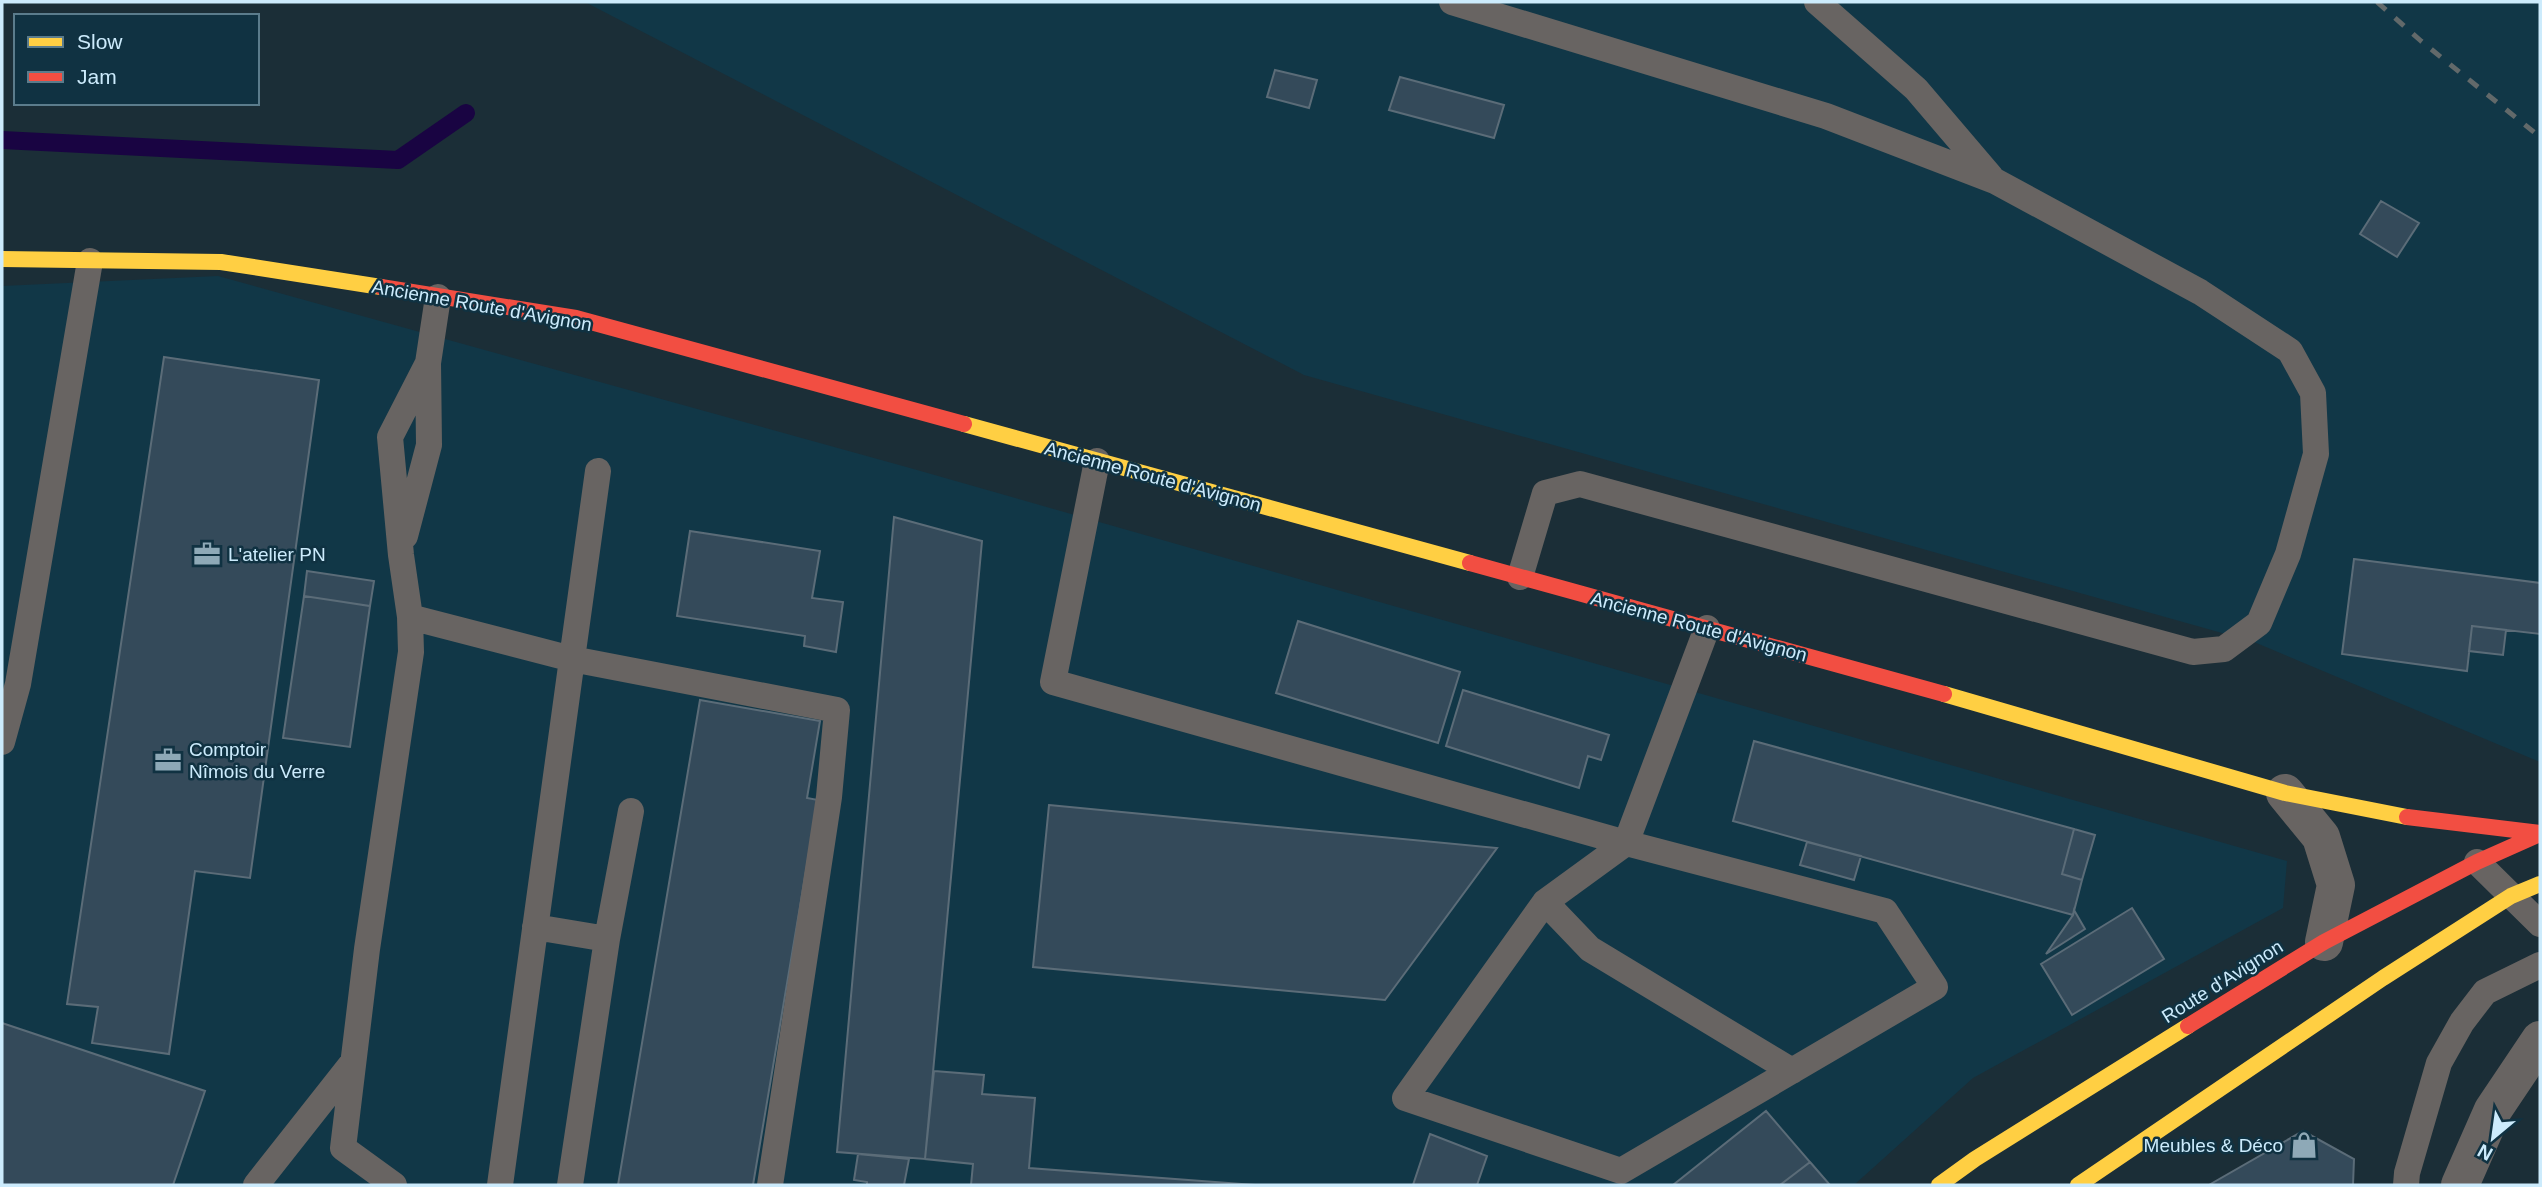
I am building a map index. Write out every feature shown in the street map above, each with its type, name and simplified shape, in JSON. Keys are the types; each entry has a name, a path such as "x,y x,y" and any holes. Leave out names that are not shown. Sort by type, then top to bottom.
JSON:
{"street":[{"name":"Ancienne Route d'Avignon","path":"2,259 221,262 576,318 1707,628 2286,793 2408,817 2540,834"},
{"path":"2286,793 2321,837 2336,885 2324,942"},
{"name":"Route d'Avignon","path":"1939,1185 1975,1159 2324,942 2477,862 2540,834"},
{"path":"2078,1185 2383,978 2511,895 2540,884"},
{"path":"2460,1185 2493,1110 2540,1040"}],"lane":[{"path":"1452,2 1826,116 1994,181 2200,292 2290,351 2313,393 2316,454 2288,554 2259,623 2224,649 2193,652 1580,484 1545,493 1520,577"},
{"path":"1817,2 1916,89 1994,181"},
{"path":"2,742 18,684 90,261"},
{"path":"401,555 429,445 428,363 438,296"},
{"path":"394,1185 343,1148 367,949 411,652 410,617 390,437 428,363"},
{"path":"1097,461 1053,682 1626,843 1885,911 1935,987 1621,1171 1405,1098 1545,902 1626,843 1707,628"},
{"path":"500,1185 598,471"},
{"path":"410,617 572,659 837,710 829,797 770,1185"},
{"path":"570,1185 607,939 631,811"},
{"path":"2477,862 2540,925"},
{"path":"1545,902 1590,949 1791,1072"},
{"path":"535,928 607,939"},
{"path":"2406,1185 2407,1173 2439,1063 2462,1022 2485,992 2540,965"},
{"path":"256,1185 354,1060"}],"shaded area":[{"path":"585,2 2540,2 2540,762 2254,642 1304,375"},
{"path":"218,276 910,468 2287,861 2283,908 1973,1078 1854,1185 2,1185 2,286"}],"building":[{"path":"1275,70 1317,80 1309,108 1267,97"},
{"path":"1400,77 1504,105 1494,138 1389,110"},
{"path":"2381,201 2419,223 2397,257 2360,234"},
{"path":"164,357 319,380 250,878 195,871 169,1054 92,1043 98,1007 67,1004"},
{"path":"894,517 982,541 925,1159 837,1152"},
{"path":"690,531 820,551 812,598 843,602 836,652 804,646 805,636 677,616"},
{"path":"2354,559 2540,583 2540,634 2472,626 2467,671 2342,654"},
{"path":"307,571 374,581 370,606 304,596"},
{"path":"304,596 370,606 350,747 283,738"},
{"path":"1298,621 1460,672 1438,743 1276,693"},
{"path":"2472,626 2506,630 2503,655 2469,651"},
{"path":"1463,690 1609,735 1601,760 1588,756 1579,788 1446,746"},
{"path":"700,700 820,721 807,798 818,800 753,1185 618,1185"},
{"path":"1754,741 2074,829 2062,874 2082,880 2073,915 1733,821"},
{"path":"1049,805 1497,848 1385,1000 1033,967"},
{"path":"2074,829 2095,835 2082,880 2062,874"},
{"path":"1807,842 1861,856 1854,880 1800,865"},
{"path":"2132,908 2164,959 2072,1015 2041,964"},
{"path":"2074,910 2085,929 2046,954 2073,915"},
{"path":"2,1023 205,1091 173,1185 2,1185"},
{"path":"934,1071 984,1075 982,1094 1035,1098 1029,1168 1255,1185 971,1185 973,1164 925,1159"},
{"path":"1766,1111 1810,1162 1780,1185 1673,1185"},
{"name":"Meubles & Déco","path":"2303,1131 2354,1159 2353,1185 2209,1185"},
{"path":"1430,1134 1487,1156 1477,1185 1413,1185"},
{"path":"858,1154 909,1159 904,1185 867,1185 867,1182 854,1180"},
{"path":"1810,1162 1830,1185 1780,1185"}],"waterway":[{"path":"2,140 398,160 466,113"}],"railway":[{"path":"2377,2 2540,137"}],"traffic: slow":[{"path":"2,259 221,262 381,287"},
{"path":"964,424 1470,563"},
{"path":"1944,694 2285,793 2407,817"},
{"path":"2078,1185 2383,978 2511,896 2540,884"},
{"path":"1939,1185 1975,1159 2188,1026"}],"traffic: jam":[{"path":"381,287 576,318 964,424"},
{"path":"1470,563 1944,694"},
{"path":"2407,817 2540,833"},
{"path":"2188,1026 2324,942 2477,862 2540,834"}],"place":[{"name":"L'atelier PN","path":"207,554"},
{"name":"Comptoir Nîmois du Verre","path":"168,760"},
{"name":"Meubles & Déco","path":"2304,1145"}]}
